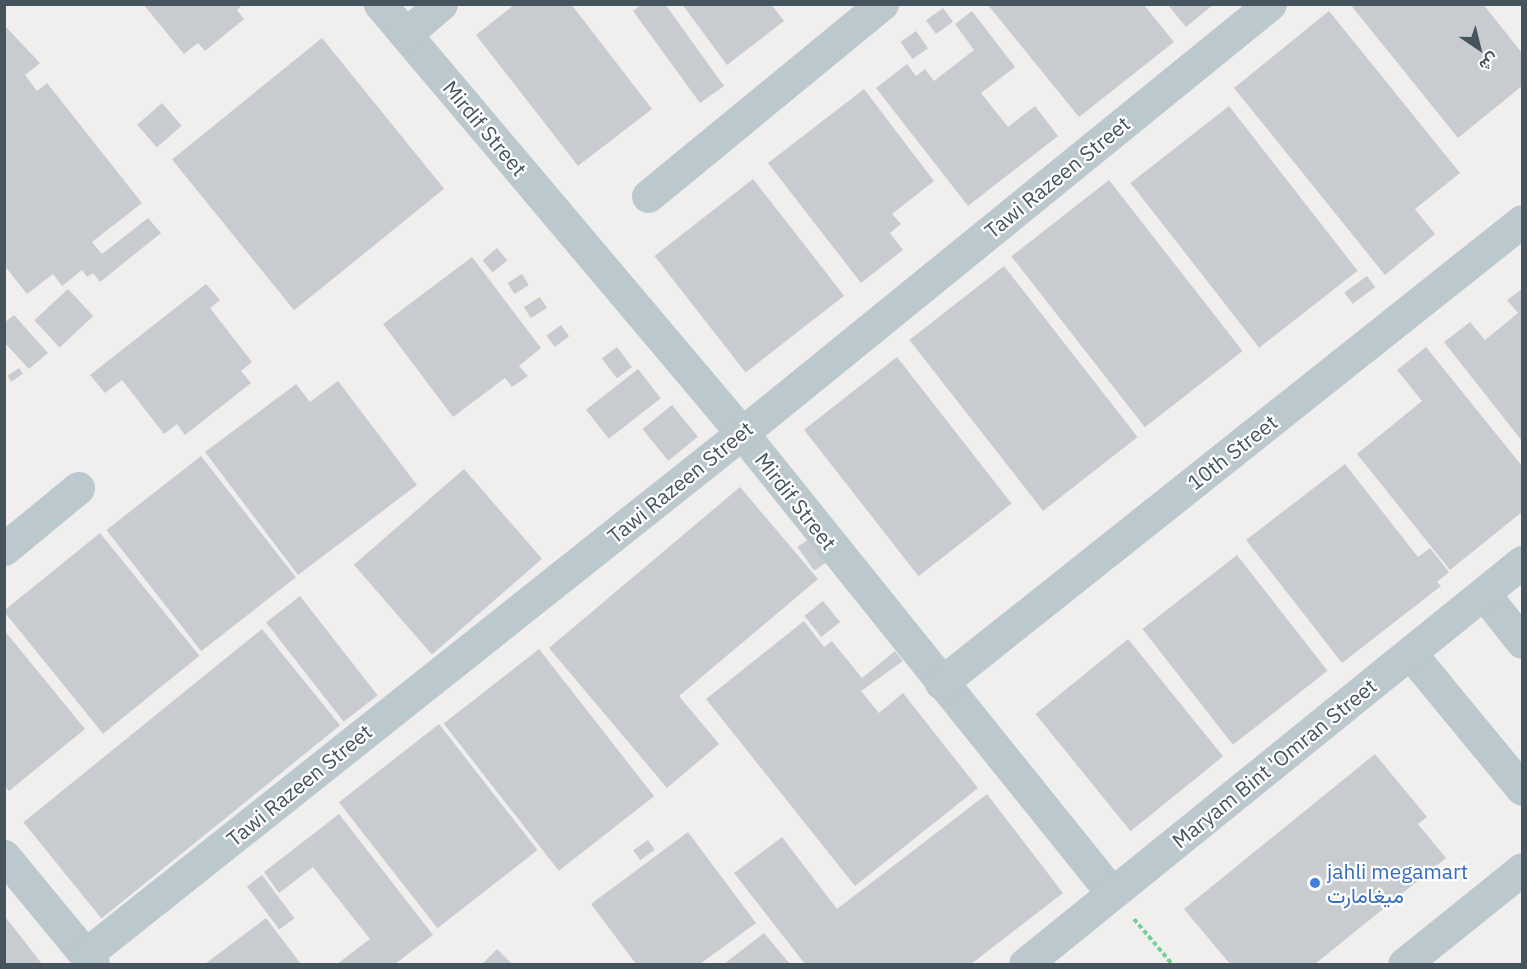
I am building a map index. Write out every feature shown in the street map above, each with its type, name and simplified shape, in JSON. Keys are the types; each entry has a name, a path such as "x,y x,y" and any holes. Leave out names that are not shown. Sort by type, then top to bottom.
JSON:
{"street":[{"name":"Mirdif Street","path":"380,4 742,433 940,684 1112,892"},
{"path":"406,34 441,4"},
{"path":"648,196 882,4"},
{"name":"Tawi Razeen Street","path":"89,960 1270,4"},
{"name":"10th Street","path":"940,684 1522,221"},
{"path":"4,549 78,488"},
{"name":"Maryam Bint 'Omran Street","path":"1025,964 1522,562"},
{"path":"1484,594 1522,642"},
{"path":"1410,653 1522,789"},
{"path":"4,856 89,960"},
{"path":"1404,964 1522,869"}],"path":[{"path":"1112,892 1172,964"}],"building":[{"path":"143,4 243,4 237,10 244,19 205,51 198,43 184,54"},
{"path":"515,4 571,4 652,109 578,166 476,35"},
{"path":"642,4 665,4 724,86 700,103 633,11"},
{"path":"682,4 771,4 784,21 727,65"},
{"path":"1167,4 1214,4 1186,27"},
{"path":"1350,4 1483,4 1522,53 1522,86 1458,138"},
{"path":"988,5 1144,5 1174,42 1079,117"},
{"path":"943,8 953,22 936,34 926,20"},
{"path":"972,11 1015,67 981,93 1008,127 1035,106 1058,136 968,206 876,88 907,64 916,76 925,69 934,81 974,50 955,24"},
{"path":"1329,11 1460,173 1415,209 1435,234 1385,275 1234,88"},
{"path":"4,25 40,63 25,75 37,91 47,83 142,203 92,242 102,254 148,218 161,233 100,282 93,273 87,277 82,270 62,286 53,274 27,294 4,265"},
{"path":"916,31 928,48 912,59 900,42"},
{"path":"322,38 444,189 294,310 172,159"},
{"path":"864,89 934,181 892,214 901,224 890,233 903,250 861,283 768,163"},
{"path":"162,103 182,126 157,147 137,125"},
{"path":"1229,106 1358,271 1259,348 1130,183"},
{"path":"753,179 844,296 746,373 654,256"},
{"path":"1109,180 1243,351 1145,427 1011,256"},
{"path":"497,248 507,260 493,272 482,260"},
{"path":"472,257 541,348 519,366 528,376 512,387 505,378 453,417 383,324"},
{"path":"1004,266 1138,437 1043,511 909,340"},
{"path":"522,274 529,285 514,294 508,283"},
{"path":"1367,276 1375,287 1353,304 1344,292"},
{"path":"206,284 220,300 210,308 252,362 241,371 251,383 185,435 177,424 164,434 122,380 105,393 90,375"},
{"path":"68,289 93,316 60,347 34,320"},
{"path":"1522,289 1522,441 1444,342 1470,322 1485,340 1518,313 1507,300"},
{"path":"540,297 547,308 531,318 524,307"},
{"path":"14,315 48,353 29,369 4,342 4,323"},
{"path":"561,325 569,336 555,347 546,336"},
{"path":"617,347 632,367 617,378 602,358"},
{"path":"1426,347 1522,466 1522,512 1450,570 1357,454 1422,401 1397,370"},
{"path":"897,357 1012,504 919,576 804,430"},
{"path":"19,368 23,374 11,382 7,376"},
{"path":"638,369 661,398 609,439 586,410"},
{"path":"338,381 417,485 298,575 205,452 296,384 310,402"},
{"path":"672,405 698,437 668,461 642,429"},
{"path":"201,456 296,577 201,651 106,530"},
{"path":"1345,464 1418,557 1430,548 1449,572 1437,582 1441,586 1342,663 1246,540"},
{"path":"464,469 542,559 432,655 354,565"},
{"path":"740,487 818,579 679,696 719,744 667,788 549,648"},
{"path":"100,533 199,656 103,734 4,611"},
{"path":"809,539 826,563 814,571 798,547"},
{"path":"1237,555 1328,671 1233,745 1142,629"},
{"path":"300,596 378,695 344,722 266,622"},
{"path":"823,601 840,622 821,637 804,616"},
{"path":"804,621 824,647 832,641 862,678 895,651 903,661 861,691 879,713 903,693 978,788 855,886 706,699"},
{"path":"262,629 340,725 101,919 23,822"},
{"path":"4,630 85,729 9,791 4,785"},
{"path":"1128,639 1223,756 1131,831 1036,714"},
{"path":"539,649 654,796 559,871 444,723"},
{"path":"439,724 538,850 437,928 339,802"},
{"name":"jahli megamart ميغامارت","path":"1375,754 1427,817 1418,824 1446,858 1315,964 1230,964 1184,909"},
{"path":"987,794 1063,893 971,964 805,964 734,873 782,837 837,909"},
{"path":"339,814 433,935 395,964 337,964 370,939 313,867 279,893 264,872"},
{"path":"688,832 756,923 700,964 636,964 591,904"},
{"path":"648,840 655,850 640,860 633,850"},
{"path":"262,875 294,918 279,930 247,886"},
{"path":"4,915 42,964 4,964"},
{"path":"266,918 301,964 205,964"},
{"path":"764,933 790,964 724,964"},
{"path":"497,949 512,964 482,964"}],"place":[{"name":"jahli megamart ميغامارت","path":"1315,883"}]}
